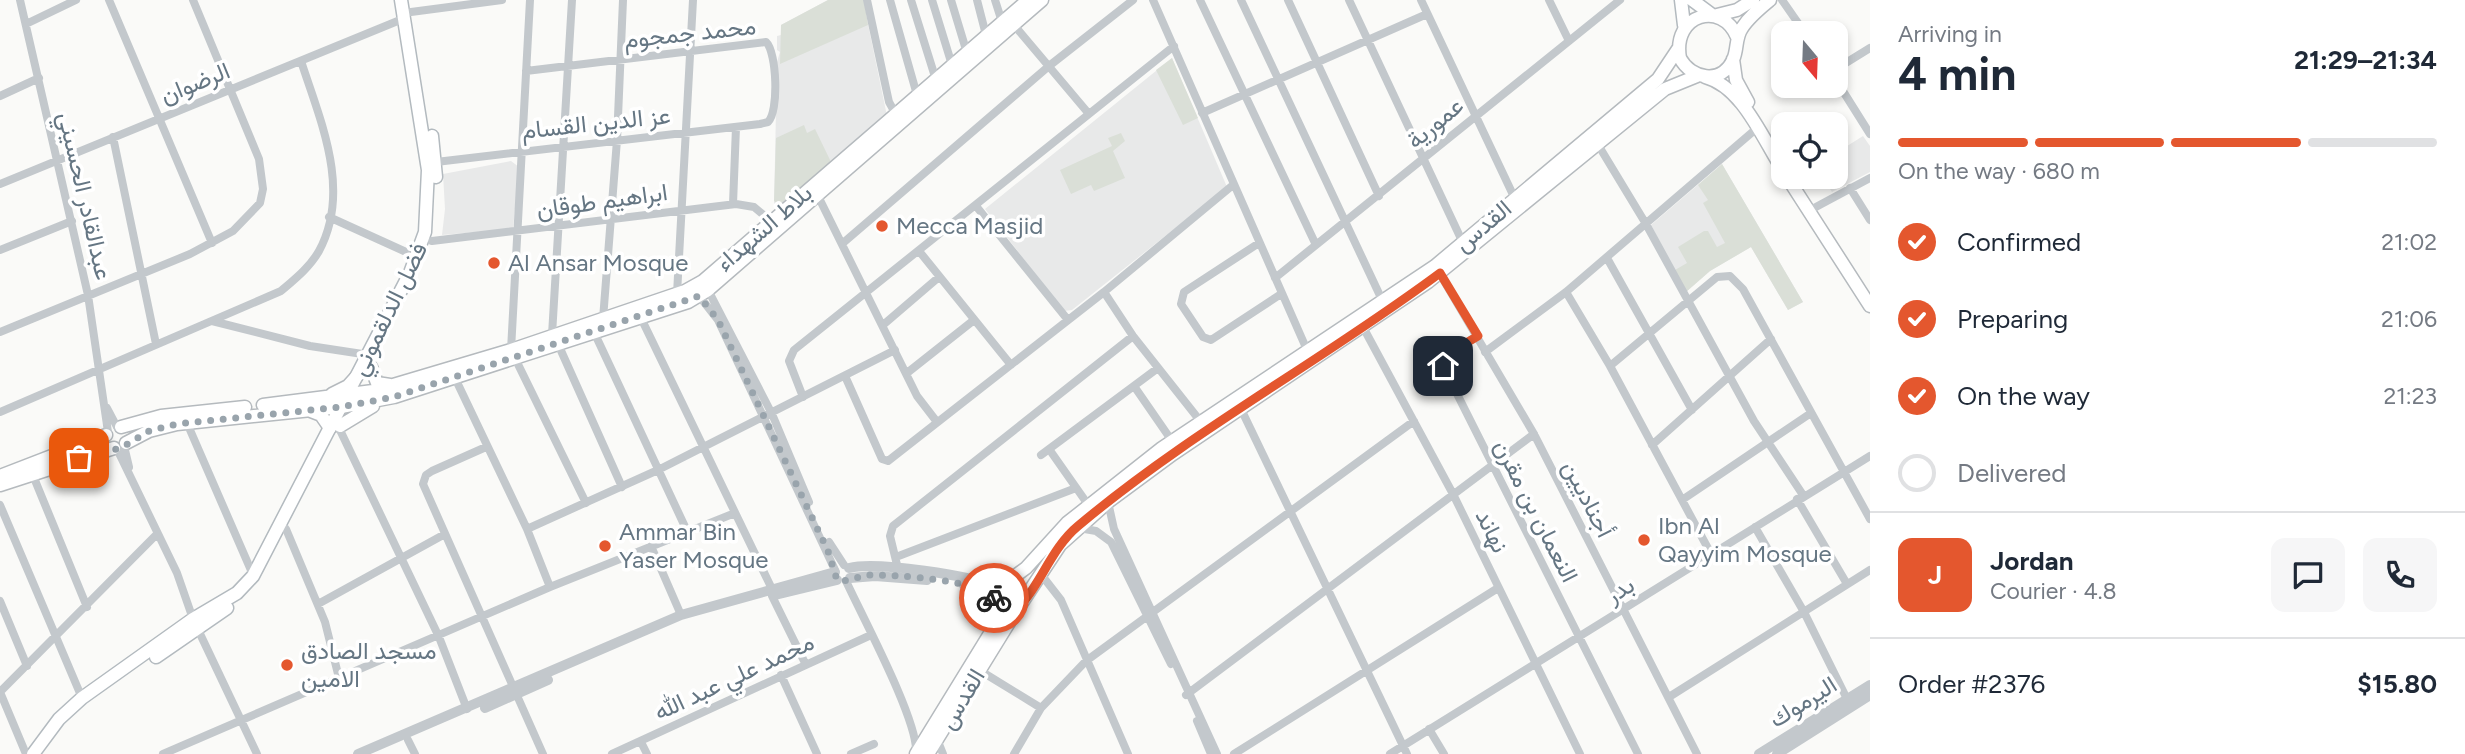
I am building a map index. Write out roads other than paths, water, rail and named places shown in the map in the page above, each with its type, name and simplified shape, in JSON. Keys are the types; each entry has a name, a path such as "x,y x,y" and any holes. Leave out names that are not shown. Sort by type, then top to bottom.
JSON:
{"main road":[{"name":"فضل الدلقموني","path":"349,401 421,269 432,240 436,162 408,10 401,0"},
{"path":"555,339 594,332 641,318 701,288 818,196 899,118 1008,24 1042,0"},
{"path":"1681,0 1684,25 1678,49 1684,65 1701,76 1720,82 1732,92 1771,152"},
{"path":"1692,0 1730,23 1737,37"},
{"path":"1684,25 1699,14 1737,10 1753,0"},
{"path":"1770,0 1748,20 1737,37 1733,60 1739,86 1771,139"},
{"name":"بلاط الشهداء","path":"0,476 113,430 177,414 349,401 394,391 513,354 603,319 701,288 772,222 899,118 917,95 986,35 1008,24 1021,2"},
{"name":"فضل الدلقموني","path":"349,401 357,376 370,361 417,257 427,219 428,170 408,10"},
{"name":"القدس","path":"916,754 991,632 999,595 1054,535 1172,441 1307,350 1437,269 1463,243 1658,79 1678,49"},
{"path":"1701,76 1718,74 1733,60"},
{"name":"القدس","path":"928,754 1040,573 1076,528 1108,502 1363,327 1665,89 1701,76"},
{"path":"1795,189 1870,306"},
{"path":"1802,189 1870,294"},
{"path":"42,754 85,705 237,593 253,576 337,428 394,391 455,378 513,354"},
{"path":"370,361 377,383 394,391"},
{"path":"0,485 120,447 149,431 307,405 342,390 357,376"},
{"path":"33,754 59,719 82,698 195,624 241,598 257,578 286,529 349,401"},
{"path":"307,405 337,428"},
{"path":"113,430 127,432 120,447 108,445 113,430"},
{"path":"1013,584 1020,590 1019,606 1006,612 999,595 1013,584"}],"street":[{"name":"عبدالقادر الحسيني","path":"20,0 59,160 88,295 104,402 113,430"},
{"path":"26,24 76,0"},
{"path":"109,0 212,243"},
{"path":"0,332 212,243 233,231 261,203 263,188 260,159 193,0"},
{"name":"الرضوان","path":"0,184 301,61 408,10 451,3 502,0"},
{"path":"530,0 513,354 586,503"},
{"path":"572,0 558,227 555,339 622,486"},
{"path":"603,319 617,140 623,0"},
{"path":"677,294 693,0"},
{"path":"867,0 889,102 899,118"},
{"path":"890,0 917,95"},
{"path":"911,0 936,80"},
{"path":"932,0 952,65"},
{"path":"951,0 967,53"},
{"path":"977,0 986,35"},
{"path":"995,0 1008,24 1049,66 1089,114"},
{"path":"843,243 1049,66 1133,0"},
{"path":"1153,0 1307,350"},
{"path":"1200,0 1316,245"},
{"path":"1241,0 1383,302"},
{"path":"1288,0 1379,196"},
{"path":"1349,0 1463,243"},
{"path":"1421,0 1515,199"},
{"path":"1549,0 1569,41"},
{"name":"عمورية","path":"1275,278 1620,0"},
{"path":"1782,0 1797,21"},
{"path":"1202,113 1427,13"},
{"name":"محمد جمجوم","path":"526,71 766,42 774,60 774,112 772,118 760,124"},
{"path":"803,397 790,368 789,355 1174,46"},
{"path":"1848,62 1870,48"},
{"path":"0,412 281,291 320,251 329,217 334,176 330,151 301,61"},
{"path":"0,96 39,78"},
{"path":"1847,98 1870,134"},
{"name":"عز الدين القسام","path":"436,162 760,124"},
{"path":"733,204 736,127"},
{"path":"1485,352 1566,292 1756,129"},
{"path":"113,138 156,344"},
{"path":"1597,143 1646,224 1847,584"},
{"path":"1814,208 1870,178"},
{"path":"845,376 883,461 890,460 1104,292 1233,185"},
{"path":"1850,188 1870,220"},
{"path":"818,196 868,292 917,396 937,422"},
{"name":"ابراهيم طوقان","path":"432,240 518,232 733,204 754,207 772,222"},
{"path":"976,206 1068,320"},
{"path":"329,217 417,257"},
{"path":"0,250 72,221"},
{"path":"1259,243 1184,292 1181,304 1203,337 1212,340 1281,293"},
{"path":"919,251 1011,365"},
{"path":"1607,258 1651,332 1692,410"},
{"name":"أجناديين","path":"1437,269 1534,434 1697,754"},
{"path":"1610,366 1717,277 1731,276 1742,289 1771,339 1870,519"},
{"path":"883,325 939,277"},
{"path":"701,288 768,416 871,635 915,734 916,754"},
{"path":"1104,292 1133,336 1200,422"},
{"path":"1566,292 1610,366 1710,554"},
{"path":"641,318 806,665"},
{"path":"906,373 974,320"},
{"path":"212,321 370,361"},
{"name":"نهاند","path":"1363,327 1452,494 1536,663 1577,753"},
{"path":"594,332 687,531"},
{"path":"897,563 890,536 893,526 1133,336"},
{"name":"النعمان بن مقرن","path":"1478,336 1446,355 1443,366 1490,466 1638,754"},
{"path":"1652,444 1771,339"},
{"path":"527,529 657,470 895,351"},
{"path":"1089,506 1045,452 1158,368"},
{"path":"455,378 527,529 550,587"},
{"path":"1134,386 1172,441"},
{"path":"1241,409 1405,750"},
{"path":"1682,500 1811,413"},
{"path":"1014,754 1041,708 1086,662 1414,421"},
{"path":"187,423 253,576"},
{"path":"337,428 439,638 467,709"},
{"path":"1188,693 1534,434"},
{"path":"120,447 157,534 177,573 195,624 257,754"},
{"path":"486,447 432,471 424,479 425,491 543,754"},
{"name":"بدر","path":"1390,754 1405,750 1429,729 1870,456"},
{"path":"32,473 87,607"},
{"path":"358,754 670,625 842,573 897,563 1076,488"},
{"path":"1108,502 1114,529 1150,615"},
{"path":"0,505 82,698"},
{"path":"163,754 439,638 550,587 735,513"},
{"path":"1755,527 1804,611 1847,699"},
{"path":"1076,528 1096,531 1111,542 1150,615 1217,754"},
{"path":"286,529 318,604 339,678"},
{"path":"26,754 0,692 157,534"},
{"path":"318,604 444,534"},
{"path":"651,546 681,615"},
{"path":"897,563 980,581 999,595"},
{"path":"1668,697 1870,570"},
{"path":"842,573 975,587 999,595"},
{"path":"1040,573 1061,600 1128,754"},
{"path":"1234,754 1498,587"},
{"path":"373,754 681,615 772,593"},
{"path":"0,601 27,666"},
{"name":"محمد علي عبد الله","path":"612,754 871,635"},
{"path":"979,670 1041,708"},
{"path":"781,675 817,754"},
{"name":"اليرموك","path":"1759,754 1847,699 1869,690"},
{"name":"اليرموك","path":"1777,754 1869,690"},
{"path":"1188,693 1211,754"},
{"path":"1429,729 1444,754"},
{"path":"937,739 943,754"},
{"path":"408,740 415,754"},
{"path":"642,741 647,754"},
{"path":"851,754 874,744"}],"place":[{"name":"Mecca Masjid","path":"882,226"},
{"name":"Al Ansar Mosque","path":"494,263"},
{"name":"Ibn Al Qayyim Mosque","path":"1644,540"},
{"name":"Ammar Bin Yaser Mosque","path":"605,546"},
{"name":"مسجد الصادق الامين","path":"287,665"}]}
